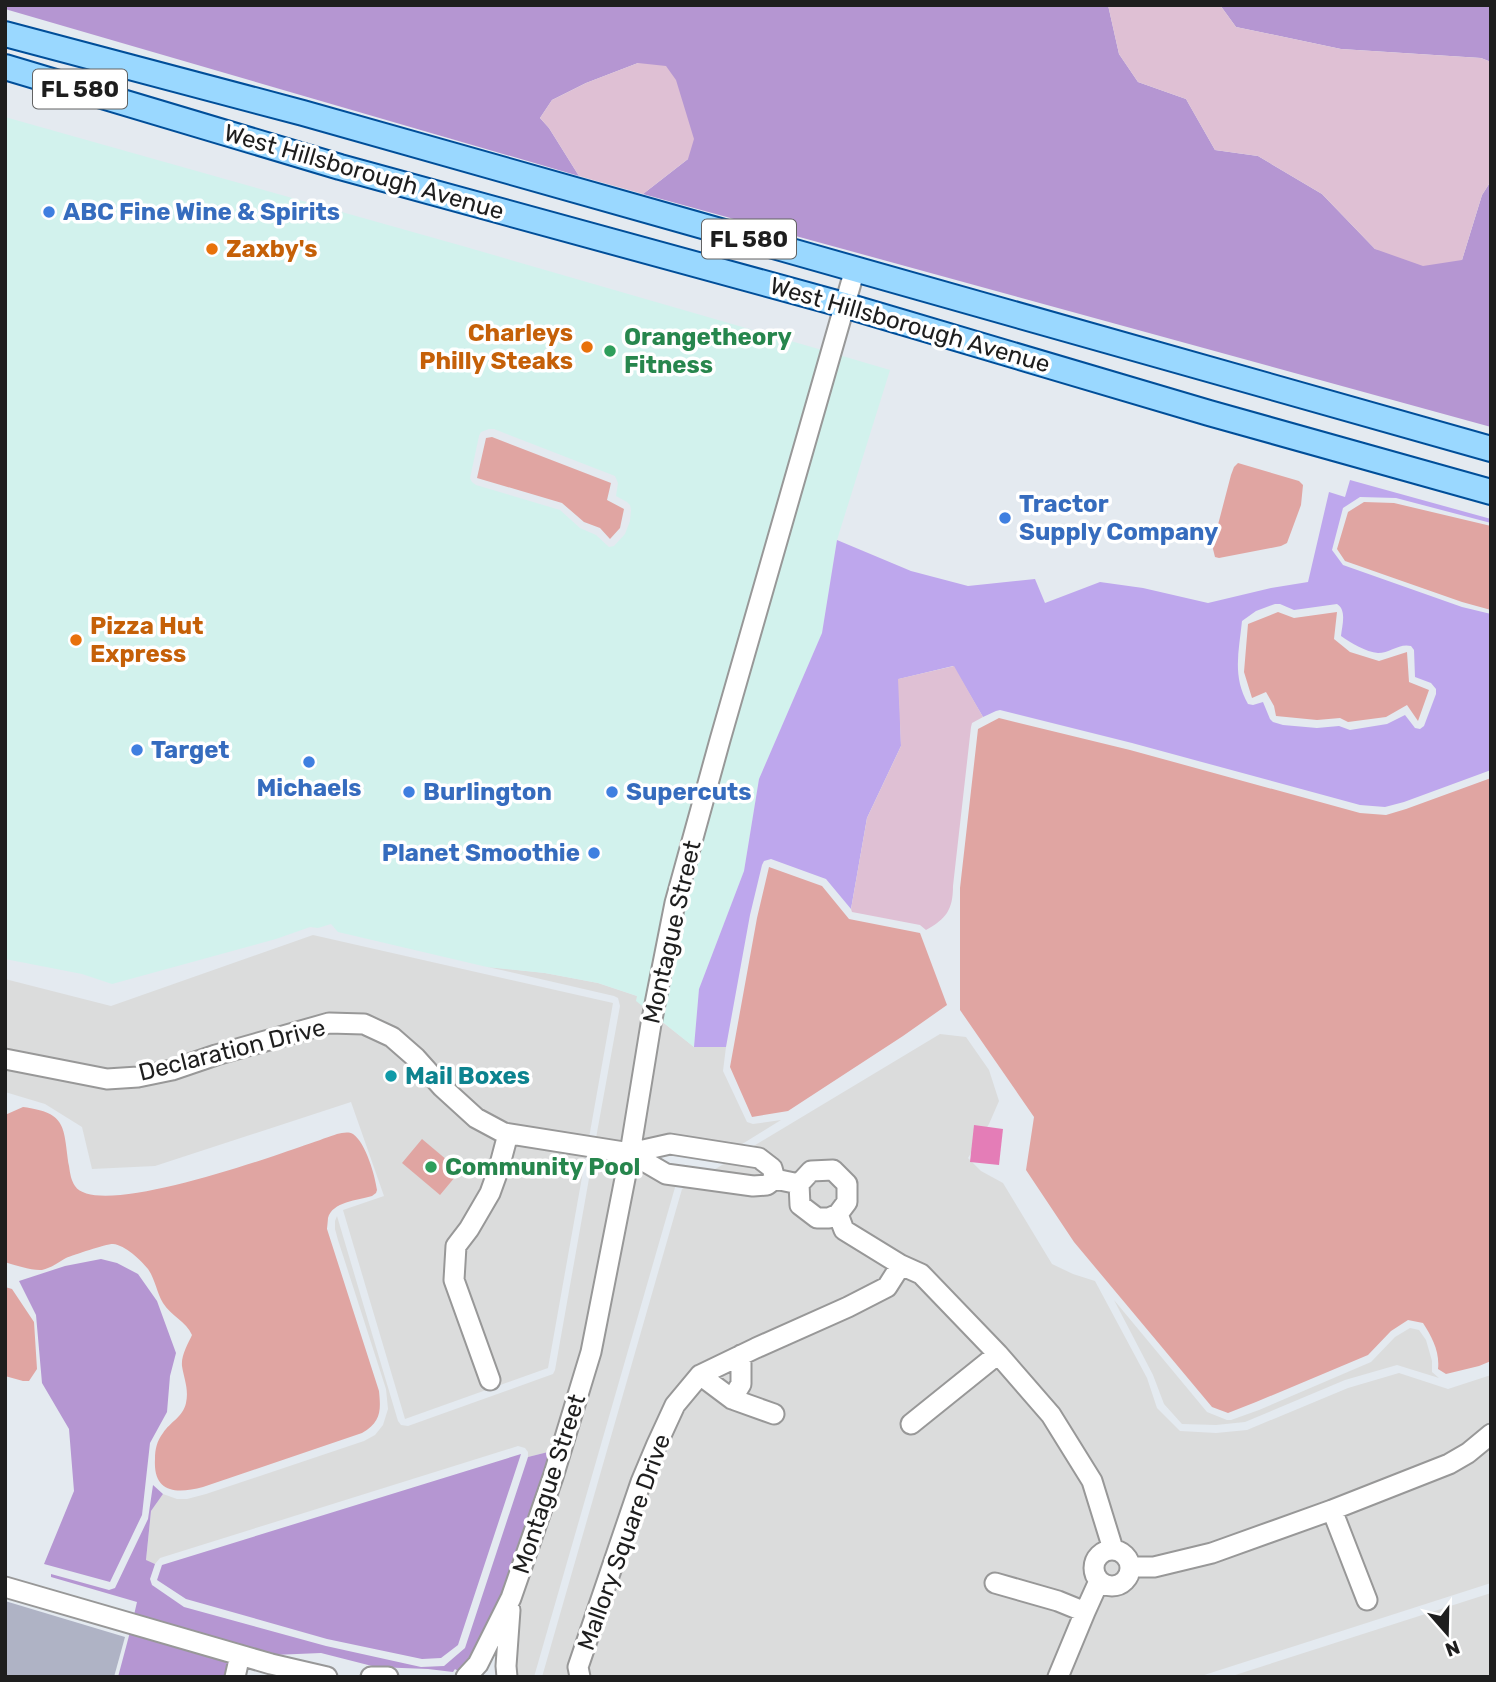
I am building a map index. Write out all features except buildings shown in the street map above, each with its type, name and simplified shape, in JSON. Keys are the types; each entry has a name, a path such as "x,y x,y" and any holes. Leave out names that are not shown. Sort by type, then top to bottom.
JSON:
{"main road":[{"name":"West Hillsborough Avenue","path":"5,34 303,113 1491,449"},
{"path":"5,50 248,115 303,113"},
{"name":"West Hillsborough Avenue","path":"5,67 341,167 844,305 1209,413 1491,492"}],"street":[{"name":"Montague Street","path":"466,1677 478,1664 511,1598 553,1477 591,1352 675,903 855,269"},
{"name":"Declaration Drive","path":"5,1059 107,1079 138,1077 172,1070 329,1023 364,1024 392,1037 476,1118 508,1134 630,1153"},
{"path":"490,1380 454,1280 456,1246 490,1193 508,1134"},
{"path":"630,1153 670,1144 759,1158 772,1168 775,1179"},
{"path":"630,1153 666,1174 753,1186 767,1185 775,1179 799,1184"},
{"path":"833,1170 846,1184 846,1202 838,1214 829,1218 817,1218 800,1205 799,1184 811,1171 833,1170"},
{"path":"838,1214 844,1230 901,1265 921,1274 998,1354 1051,1415 1092,1481 1113,1549"},
{"name":"Mallory Square Drive","path":"580,1677 579,1667 641,1482 675,1405 700,1375 887,1287 901,1265"},
{"path":"911,1423 998,1354"},
{"path":"733,1399 741,1384 741,1355"},
{"path":"700,1375 733,1399 774,1414"},
{"path":"1131,1567 1154,1567 1212,1553 1332,1510 1449,1464 1491,1434"},
{"path":"1332,1510 1367,1601"},
{"path":"1113,1549 1127,1556 1131,1567 1127,1579 1111,1586 1100,1581 1094,1570 1101,1553 1113,1549"},
{"path":"1058,1677 1100,1581"},
{"path":"995,1583 1058,1601 1085,1612"},
{"path":"5,1587 271,1664 327,1677"},
{"name":"Montague Street","path":"506,1671 511,1598"},
{"path":"235,1677 240,1654"},
{"path":"371,1677 388,1677"}],"shaded area":[{"path":"5,5 1108,5 1119,54 1138,82 1186,99 1215,150 1258,156 1322,194 1375,249 1462,260 1482,195 1491,181 1491,427 643,194 688,159 638,63 586,83 552,100 540,118 579,176 5,9"},
{"path":"1108,5 1220,5 1236,27 1341,49 1481,58 1491,62 1491,181 1482,195 1462,260 1423,266 1375,249 1322,194 1258,156 1215,150 1186,99 1138,82 1119,54"},
{"path":"1220,5 1491,5 1491,62 1481,58 1341,49 1236,27"},
{"path":"638,63 666,66 676,80 694,139 688,159 643,194 579,176 540,118 552,100 586,83"},
{"path":"5,117 822,350 712,736 645,1008 636,1001 637,996 598,983 545,973 487,967 338,932 331,924 318,928 310,927 276,939 112,984 82,974 5,959","holes":["494,429 615,476 618,483 616,496 627,502 631,510 625,534 614,546 609,547 596,535 580,528 560,510 472,482 470,478 479,436 481,432"]},
{"path":"839,355 890,370 837,540 822,633 759,779 744,871 699,989 694,1047 660,1020 683,906"},
{"path":"492,437 611,483 607,500 624,509 620,528 610,539 600,528 584,522 562,503 477,478 486,438"},
{"path":"1238,463 1299,481 1303,485 1301,505 1287,543 1219,558 1215,557 1214,540 1231,475"},
{"path":"1350,480 1491,519 1491,523 1396,498 1360,497 1343,508 1332,550 1343,565 1462,607 1491,614 1491,770 1404,802 1385,807 1360,805 1000,710 983,717 953,666 899,679 901,746 867,818 851,909 826,879 771,859 764,861 750,915 726,1047 694,1047 699,989 744,871 759,779 822,633 837,540 911,571 968,586 1035,579 1045,603 1100,582 1143,588 1208,603 1308,582 1329,492 1345,497","holes":["1280,604 1294,610 1337,604 1343,614 1341,636 1369,651 1382,653 1402,646 1411,646 1414,650 1415,677 1431,683 1436,689 1424,726 1415,728 1405,715 1387,724 1350,730 1339,726 1317,728 1283,725 1270,719 1263,702 1248,704 1238,673 1242,621 1256,611"]},
{"path":"1364,502 1394,503 1491,526 1491,610 1345,561 1337,549 1348,512"},
{"path":"1278,612 1294,618 1337,612 1334,639 1350,652 1379,661 1407,652 1409,682 1429,690 1418,721 1407,705 1386,717 1348,722 1340,718 1317,720 1276,716 1266,692 1252,698 1244,672 1248,624"},
{"path":"954,666 983,717 972,723 971,727 950,908 939,922 926,930 920,925 852,912 867,818 901,746 898,679"},
{"path":"999,718 1130,750 1360,813 1386,815 1491,778 1491,1361 1446,1374 1438,1369 1435,1345 1423,1323 1408,1320 1391,1331 1368,1355 1228,1413 1212,1407 1074,1242 1026,1170 1034,1117 960,1010 960,888 978,729"},
{"path":"769,867 822,886 849,919 920,933 947,1005 788,1111 752,1117 730,1067"},
{"path":"313,935 613,1003 548,1368 405,1419 343,1210 384,1196 351,1102 155,1166 92,1169 82,1127 45,1104 5,1092 5,979 111,1006"},
{"path":"488,967 545,973 598,983 637,996 645,1008 623,1143 596,1138 620,1006 618,998"},
{"path":"660,1020 694,1047 726,1047 723,1071 747,1122 753,1124 781,1120 739,1146 641,1141"},
{"path":"940,1034 966,1037 989,1070 999,1101 989,1124 968,1158 981,1171 1003,1183 1052,1264 1095,1281 1147,1378 1157,1408 1180,1431 1216,1433 1247,1430 1348,1388 1399,1373 1448,1389 1491,1375 1491,1583 1198,1677 542,1677 682,1189"},
{"path":"23,1107 48,1113 61,1124 75,1186 92,1195 121,1195 158,1189 244,1166 337,1134 347,1132 358,1138 372,1169 376,1193 335,1208 328,1218 327,1229 379,1391 380,1410 373,1425 362,1433 203,1487 175,1490 162,1485 155,1470 156,1448 161,1436 182,1412 186,1403 187,1389 182,1362 192,1335 163,1303 148,1269 118,1245 109,1244 82,1252 42,1270 5,1262 5,1115"},
{"path":"974,1125 1003,1129 999,1165 970,1162"},
{"name":"Community Pool","path":"422,1139 460,1171 440,1195 402,1163"},
{"path":"593,1156 620,1160 583,1349 552,1451 528,1457 525,1448 518,1446 160,1558 155,1564 146,1561 151,1511 163,1494 187,1499 206,1494 364,1441 375,1435 383,1425 388,1409 386,1389 338,1240 335,1229 337,1216 401,1425 408,1426 553,1374"},
{"path":"636,1166 676,1184 534,1677 517,1677 514,1666 519,1602"},
{"path":"101,1259 117,1263 138,1274 157,1301 176,1353 170,1376 167,1412 150,1443 142,1515 110,1582 44,1564 74,1491 69,1429 42,1383 36,1315 19,1281 65,1266"},
{"path":"5,1287 12,1289 34,1322 37,1369 29,1381 5,1376"},
{"path":"1114,1300 1207,1412 1227,1420 1259,1410 1371,1362 1395,1337 1410,1328 1419,1330 1426,1340 1432,1372 1439,1378 1397,1365 1345,1380 1245,1422 1182,1424 1164,1404 1153,1375"},
{"path":"552,1451 503,1588 503,1595 471,1658 458,1671 376,1667 321,1653 273,1655 134,1615 137,1602 51,1577 51,1574 109,1590 115,1588 148,1519 153,1485 163,1494 151,1511 146,1560 155,1564 150,1579 152,1585 184,1607 326,1646 421,1667 444,1666 465,1648 528,1457"},
{"path":"521,1454 458,1645 441,1658 422,1659 327,1639 186,1599 157,1580 162,1565"},
{"path":"1491,1593 1491,1677 1229,1677"},
{"path":"5,1601 125,1637 114,1677 5,1677"},
{"path":"130,1632 230,1661 226,1677 118,1677"}],"place":[{"name":"ABC Fine Wine & Spirits","path":"49,212"},
{"name":"Zaxby's","path":"212,249"},
{"name":"Charleys Philly Steaks","path":"587,347"},
{"name":"Orangetheory Fitness","path":"610,351"},
{"name":"Tractor Supply Company","path":"1005,518"},
{"name":"Pizza Hut Express","path":"76,640"},
{"name":"Target","path":"137,750"},
{"name":"Michaels","path":"309,762"},
{"name":"Burlington","path":"409,792"},
{"name":"Supercuts","path":"612,792"},
{"name":"Planet Smoothie","path":"594,853"},
{"name":"Mail Boxes","path":"391,1076"},
{"name":"Community Pool","path":"431,1167"}]}
